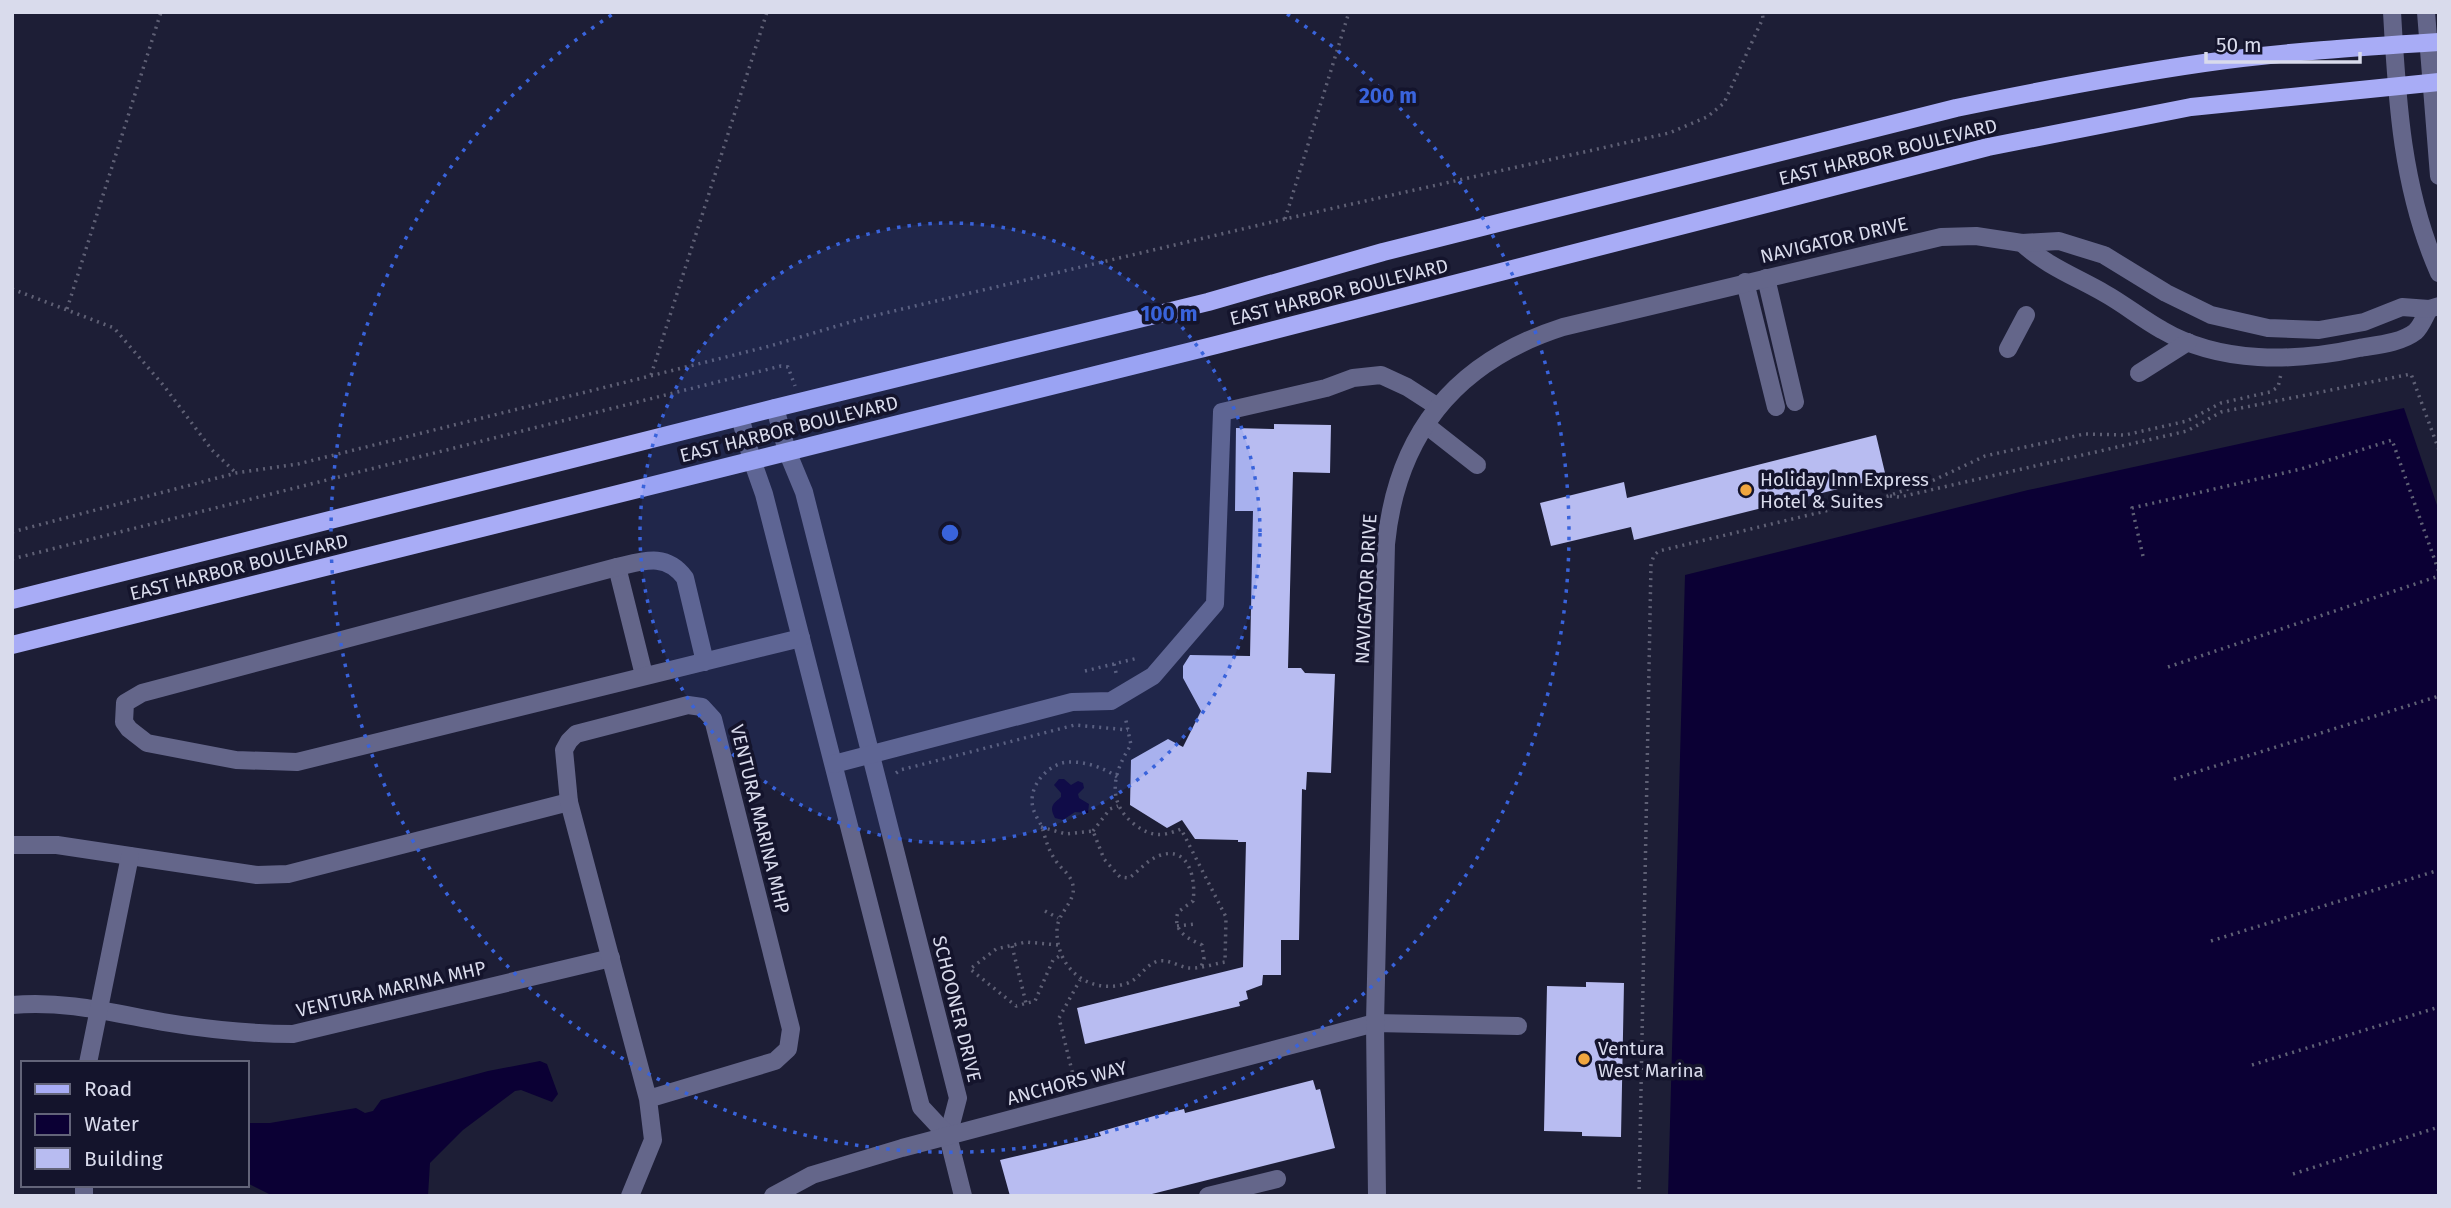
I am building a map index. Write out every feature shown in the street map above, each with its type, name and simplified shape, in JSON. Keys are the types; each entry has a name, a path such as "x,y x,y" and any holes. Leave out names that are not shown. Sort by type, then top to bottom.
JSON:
{"main road":[{"name":"EAST HARBOR BOULEVARD","path":"12,600 1208,302 1383,252 1956,108 2204,63 2433,42"},
{"name":"EAST HARBOR BOULEVARD","path":"12,645 1216,345 1988,147 2191,107 2435,83"}],"street":[{"path":"2392,12 2404,151 2412,195 2425,241 2439,273"},
{"path":"2426,12 2433,42 2439,176"},
{"name":"NAVIGATOR DRIVE","path":"1377,1196 1375,1023 1386,544 1394,492 1404,465 1438,407 1467,377 1500,353 1535,336 1588,320 1941,237 1976,236 2022,243 2059,241 2104,255 2166,293 2211,315 2268,328 2319,330 2364,322 2402,307 2434,307"},
{"name":"NAVIGATOR DRIVE","path":"2022,243 2037,258 2119,301 2163,331 2202,348 2241,356 2282,358 2339,353 2394,341 2416,332 2434,307"},
{"path":"1766,278 1795,402"},
{"path":"1745,282 1776,407"},
{"path":"2008,349 2026,315"},
{"path":"2139,373 2188,342"},
{"path":"834,764 1072,702 1111,701 1153,676 1215,604 1222,412 1326,388 1353,378 1381,374 1438,407"},
{"name":"SCHOONER DRIVE","path":"775,408 787,451 802,485 958,1098 948,1136"},
{"path":"740,417 764,494 802,638 921,1107 948,1136 963,1196"},
{"path":"1426,425 1476,465"},
{"path":"705,662 685,578 677,568 654,560 617,567 142,693 125,703 124,722 147,743 236,760 297,762 644,676 705,662 802,638"},
{"path":"617,567 644,676"},
{"name":"VENTURA MARINA MHP","path":"630,1196 653,1140 648,1099 569,802 564,750 576,734 688,705 702,707 712,719 791,1029 788,1049 775,1061 648,1099"},
{"path":"12,845 57,845 257,875 288,874 569,802"},
{"path":"88,1061 130,856"},
{"name":"VENTURA MARINA MHP","path":"12,1005 67,1004 167,1023 264,1034 293,1034 611,958"},
{"name":"ANCHORS WAY","path":"773,1196 812,1175 948,1136 1375,1023 1518,1026"},
{"path":"1208,1196 1247,1191 1277,1179"}],"path":[{"path":"67,309 161,12"},
{"path":"651,375 767,12"},
{"path":"1285,219 1349,12"},
{"path":"12,532 236,473 298,464 770,346 864,318 1285,219 1669,133 1707,117 1724,103 1763,18 1762,12"},
{"path":"12,289 114,328 164,386 212,450 236,473"},
{"path":"1639,1196 1651,564 1654,555 1659,551 1888,496 1934,480 1984,456 2084,435 2125,435 2187,421 2221,403 2270,392 2278,387 2282,358"},
{"path":"12,559 781,366 788,367 793,377"},
{"path":"1888,496 1900,496 2188,431 2221,412 2411,374 2439,449"},
{"path":"2432,429 2438,428"},
{"path":"2143,556 2132,508 2301,469 2392,440 2439,575 2168,667"},
{"path":"1085,671 1138,658"},
{"path":"1114,664 1131,745 1123,757 1117,777 1115,791 1118,806 1127,818 1149,833 1165,835 1181,829 1226,917 1225,962 1187,968 1160,961 1152,963 1127,983 1107,986 1080,980 1068,969 1058,945 1058,918 1073,896 1073,882 1045,845 1033,808 1032,795 1046,772 1063,763 1107,769 1117,777"},
{"path":"2174,779 2439,696"},
{"path":"891,777 900,770 1075,725 1128,730"},
{"path":"1041,827 1066,834 1093,831 1110,809 1118,806"},
{"path":"1093,831 1104,859 1120,877 1129,878 1148,860 1170,853 1179,856 1190,867 1194,876 1193,901 1178,912 1177,926 1180,933 1202,945 1204,959 1201,967"},
{"path":"2211,942 2439,870"},
{"path":"1045,911 1058,918"},
{"path":"1177,926 1195,924"},
{"path":"1058,945 1027,942 996,949 970,969 1016,1006 1035,1001 1053,960 1061,955"},
{"path":"1012,946 1026,1003"},
{"path":"1074,1079 1059,1018 1080,980"},
{"path":"2252,1065 2439,1007"},
{"path":"2293,1174 2439,1127"}],"water":[{"path":"2404,408 2439,511 2439,1196 1668,1196 1685,575 2028,490"},
{"path":"1059,779 1064,779 1071,785 1078,781 1083,783 1084,788 1078,794 1079,798 1089,804 1088,813 1075,812 1063,820 1055,818 1052,808 1061,793 1054,785"},
{"path":"540,1061 547,1064 558,1094 552,1102 521,1090 515,1091 463,1130 430,1163 428,1196 273,1196 248,1184 248,1123 270,1123 356,1108 365,1113 373,1111 381,1100 488,1071"}],"building":[{"path":"1274,424 1331,425 1330,473 1293,472 1288,668 1301,668 1305,673 1335,674 1331,773 1307,772 1306,790 1302,789 1299,940 1281,940 1281,975 1263,975 1262,985 1246,991 1248,999 1239,1002 1240,1006 1085,1044 1077,1008 1243,967 1246,842 1195,839 1182,820 1167,828 1130,805 1131,760 1168,739 1183,747 1201,711 1183,678 1183,666 1190,655 1250,656 1253,511 1235,511 1236,428 1274,429"},
{"name":"Holiday Inn Express Hotel & Suites","path":"1876,435 1886,477 1634,540 1631,527 1551,546 1540,503 1624,482 1627,498"},
{"name":"Ventura West Marina","path":"1586,982 1624,983 1621,1137 1544,1131 1547,986 1586,987"},
{"path":"1313,1080 1316,1090 1320,1089 1335,1148 1144,1196 1010,1196 1000,1160 1101,1136 1099,1132 1154,1116 1184,1109 1185,1113"}],"place":[{"name":"Holiday Inn Express Hotel & Suites","path":"1746,490"},
{"name":"Ventura West Marina","path":"1584,1059"}]}
